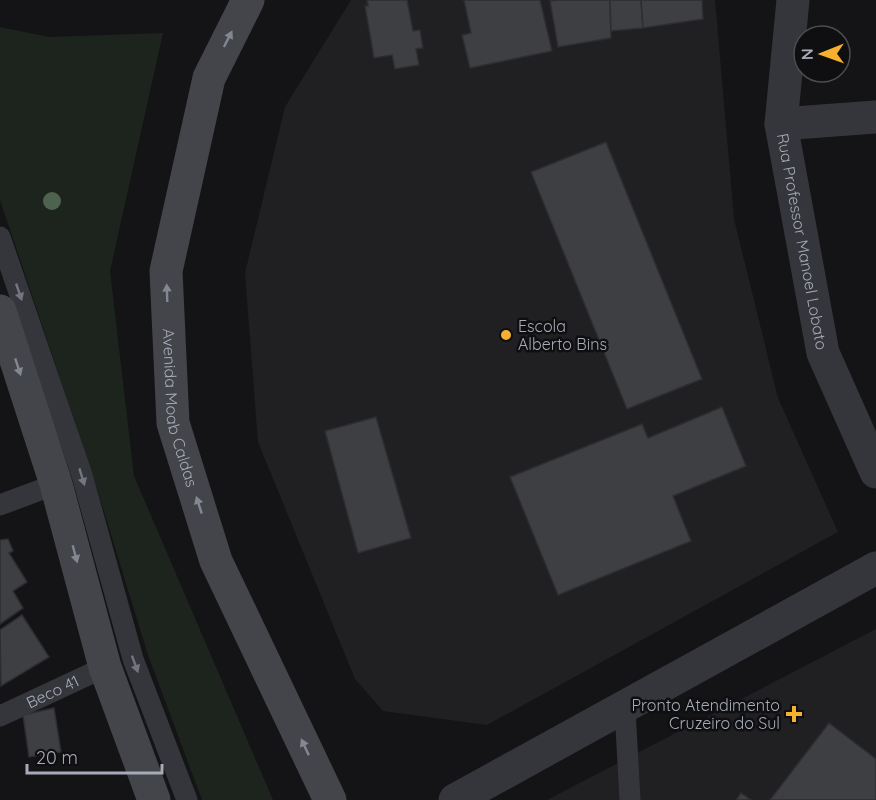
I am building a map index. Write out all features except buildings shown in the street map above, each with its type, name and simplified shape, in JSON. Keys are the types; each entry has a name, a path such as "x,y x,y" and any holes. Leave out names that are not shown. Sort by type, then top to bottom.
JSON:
{"main road":[{"name":"Avenida Moab Caldas","path":"248,0 208,78 166,271 173,423 216,561 330,800"},
{"path":"0,311 56,484 105,668 154,800"}],"street":[{"name":"Rua Professor Manoel Lobato","path":"793,0 782,124 823,353 876,472"},
{"path":"782,124 876,117"},
{"path":"454,800 625,709 876,568"}],"lane":[{"path":"0,237 82,475 133,659 187,800"},
{"path":"0,505 56,484"},
{"name":"Beco 41","path":"0,716 105,668"},
{"path":"625,709 630,800"}],"shaded area":[{"name":"Escola Alberto Bins","path":"351,0 715,0 734,219 778,398 838,532 487,725 383,711 355,679 258,442 245,273 285,107"},
{"path":"0,27 49,37 163,33 110,271 134,476 273,800 202,800 148,655 93,476 0,200"},
{"name":"Pronto Atendimento Cruzeiro do Sul","path":"876,629 876,800 547,800"}],"place":[{"name":"Escola Alberto Bins","path":"506,335"},
{"name":"Pronto Atendimento Cruzeiro do Sul","path":"794,714"}]}
